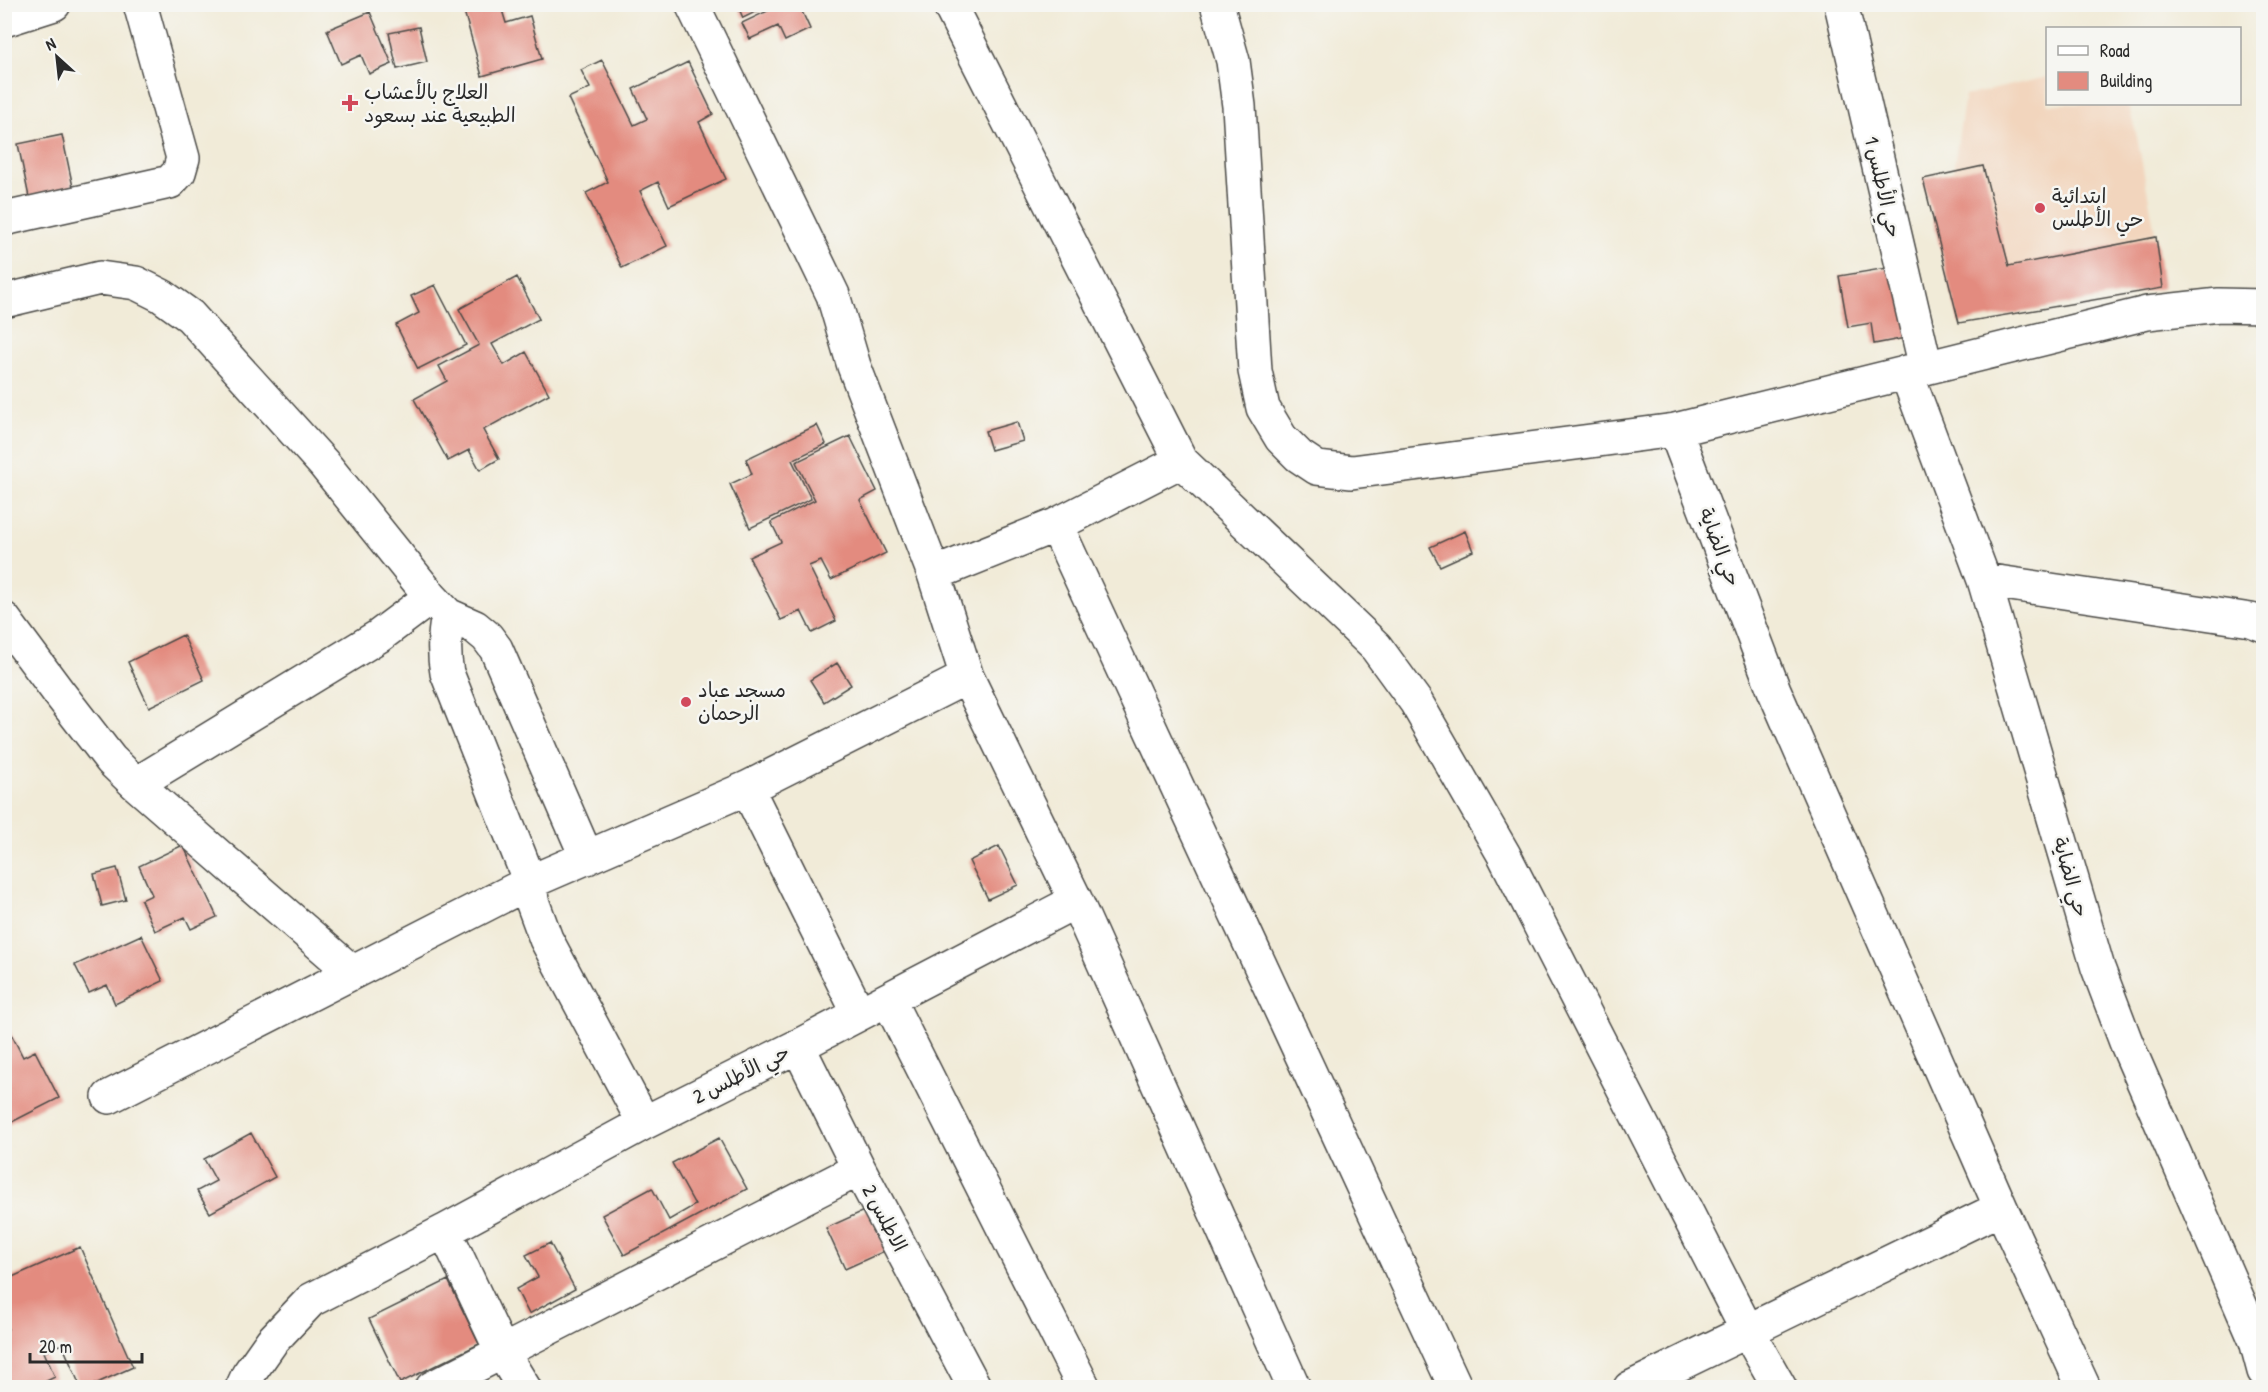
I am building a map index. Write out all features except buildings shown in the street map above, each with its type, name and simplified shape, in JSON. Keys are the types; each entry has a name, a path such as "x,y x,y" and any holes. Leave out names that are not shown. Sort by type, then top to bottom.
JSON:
{"street":[{"path":"4,20 54,4"},
{"path":"4,219 170,182 179,171 183,158 140,4"},
{"path":"692,4 833,295 854,366 934,574 967,677 1076,901 1294,1388"},
{"path":"949,4 1181,461 1376,647 1416,702 1504,855 1747,1330 1780,1388"},
{"path":"1217,4 1233,61 1239,106 1255,371 1263,408 1281,438 1299,456 1317,468 1352,472 1675,430 2147,313 2219,305 2264,306"},
{"name":"حي الأطلس 1","path":"1841,4 1916,370"},
{"path":"4,301 100,278 136,283 162,296 190,316 324,464 440,606 475,627 496,649 586,858"},
{"name":"حي الضاية","path":"1916,370 1984,580 2098,968 2126,1041 2261,1350"},
{"name":"حي الضاية","path":"1675,430 1774,690 2001,1208 2084,1388"},
{"path":"934,574 1056,525 1181,461"},
{"path":"1056,525 1456,1388"},
{"path":"1984,580 2251,620 2264,625"},
{"path":"136,784 379,636 440,606"},
{"path":"440,606 447,673 530,882 532,901 546,939 644,1123"},
{"path":"4,619 105,752 136,784 352,972"},
{"path":"109,1097 530,882 747,788 967,677"},
{"path":"747,788 859,1014"},
{"name":"حي الأطلس 2","path":"242,1388 248,1375 272,1341 311,1300 445,1231 644,1123 798,1046 1076,901"},
{"path":"888,999 1084,1388"},
{"name":"الاطلس 2","path":"798,1046 859,1169 975,1388"},
{"path":"432,1388 859,1169"},
{"path":"1630,1388 2001,1208"},
{"path":"445,1231 502,1352 524,1388"}],"shaded area":[{"name":"ابتدائية حي الأطلس","path":"2046,77 2046,105 2128,105 2137,137 2156,237 2163,288 1959,323 1923,179 1953,172 1965,96"}],"place":[{"name":"العلاج بالأعشاب الطبيعية عند بسعود","path":"350,103"},
{"name":"ابتدائية حي الأطلس","path":"2040,208"},
{"name":"مسجد عباد الرحمان","path":"686,702"}]}
